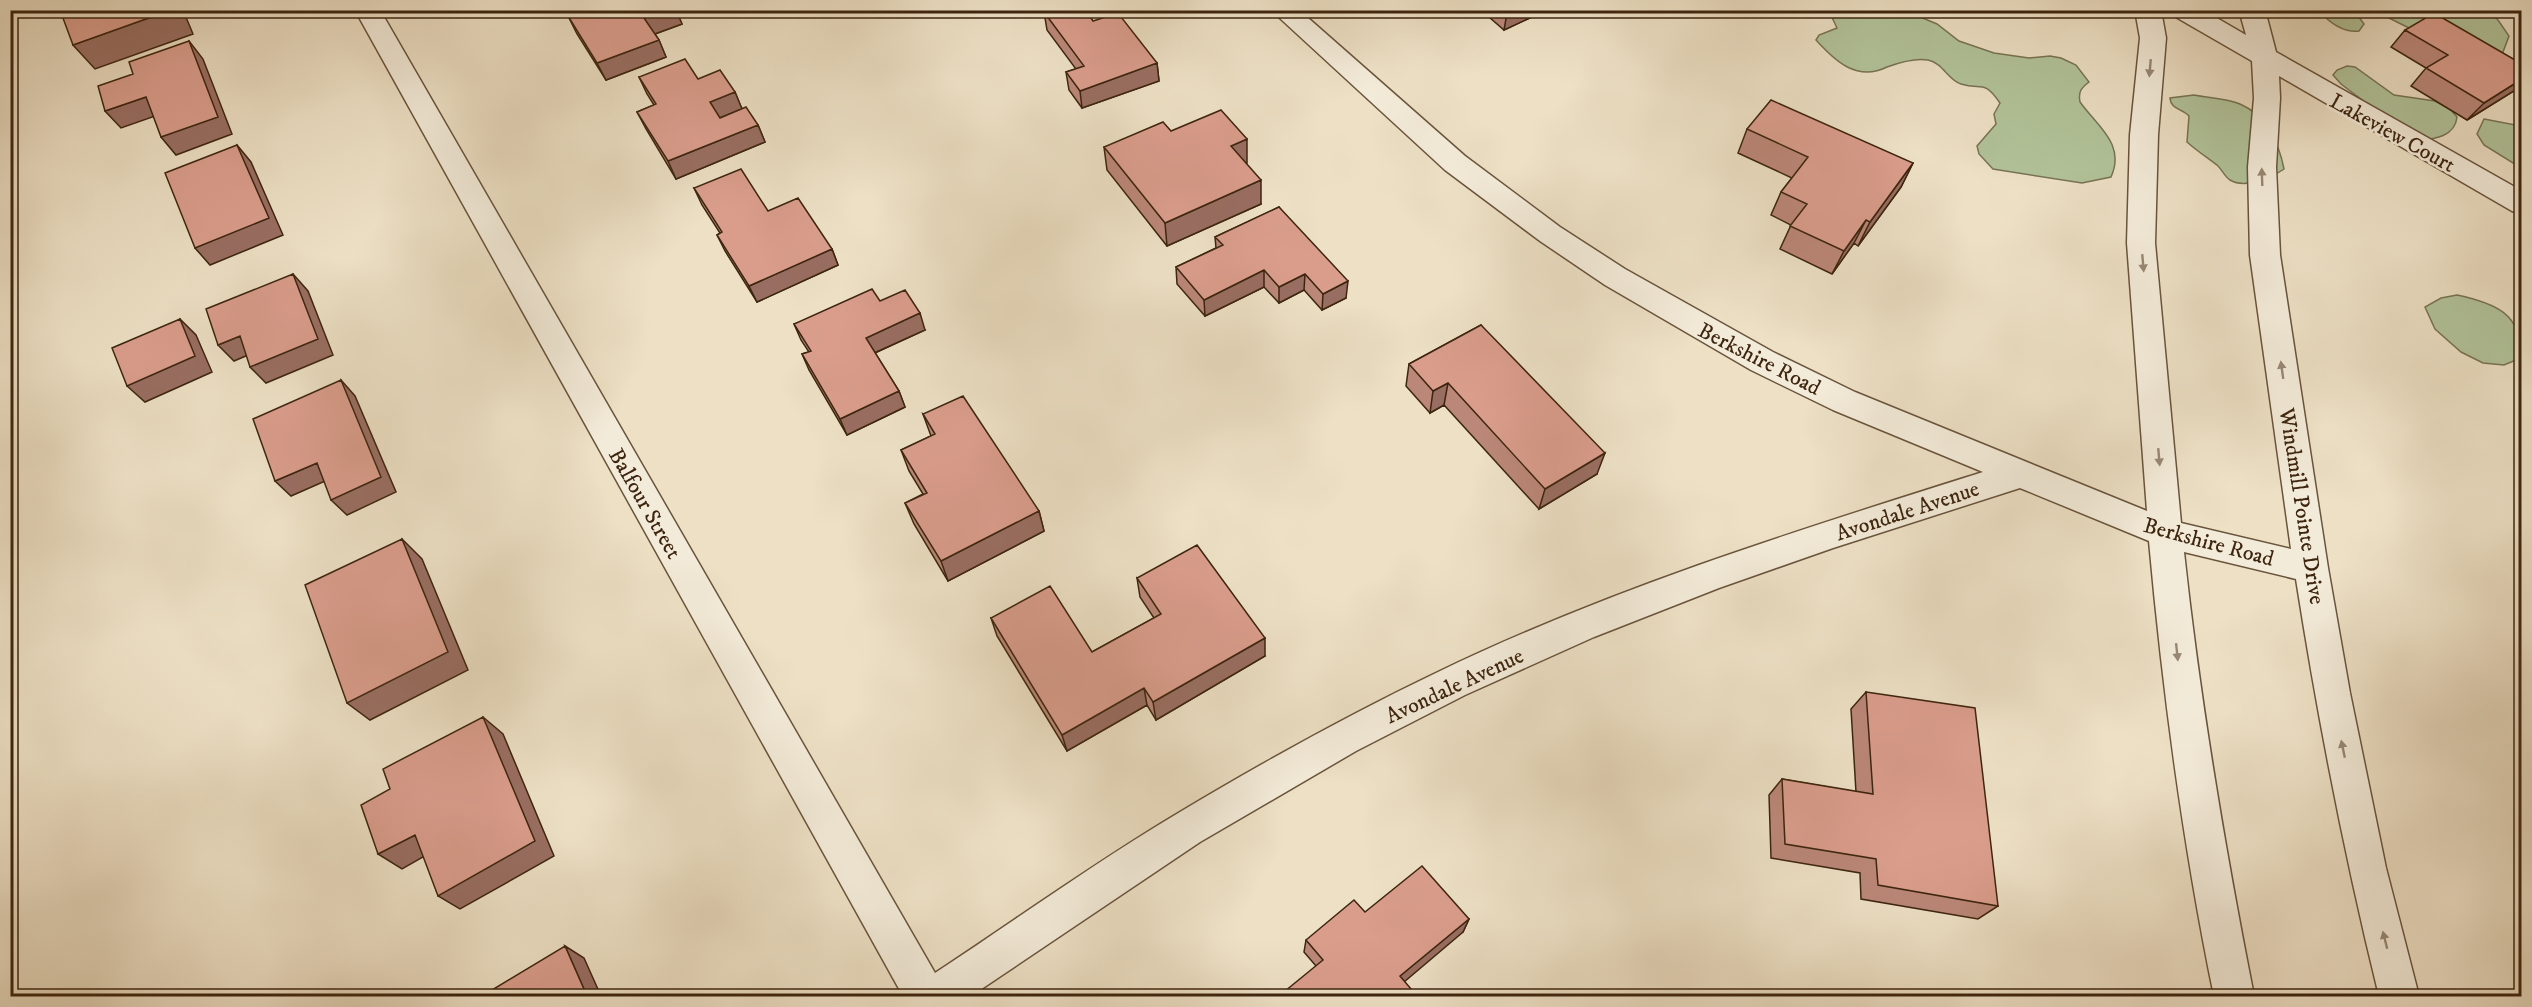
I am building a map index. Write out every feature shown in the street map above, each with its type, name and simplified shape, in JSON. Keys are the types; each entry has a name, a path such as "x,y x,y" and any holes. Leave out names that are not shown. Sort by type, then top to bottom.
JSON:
{"street":[{"name":"Balfour Street","path":"367,10 925,996"},
{"name":"Berkshire Road","path":"1282,10 1455,163 1550,234 1615,277 1762,361 1834,396 2165,533 2311,568"},
{"path":"2148,10 2153,38 2144,135 2141,243 2165,533 2178,663 2198,793 2234,996"},
{"name":"Lakeview Court","path":"2183,10 2522,204"},
{"name":"Windmill Pointe Drive","path":"2252,10 2265,59 2266,98 2262,167 2265,255 2311,568 2331,693 2367,868 2399,996"},
{"name":"Avondale Avenue","path":"936,996 1187,829 1343,739 1452,683 1582,626 1709,577 1832,534 2021,474"}],"green space":[{"path":"1829,11 1906,11 1937,24 1959,41 1994,53 2029,58 2050,56 2076,65 2089,82 2081,90 2080,102 2108,136 2112,145 2115,165 2111,177 2082,183 1993,169 1979,154 1977,146 1996,124 1994,114 2000,103 1990,90 1956,82 1938,64 1928,60 1907,61 1866,72 1847,67 1816,40 1819,35 1837,28"},
{"path":"2319,11 2358,11 2356,13 2364,24 2359,31 2347,30 2332,23"},
{"path":"2362,11 2488,11 2498,20 2509,36 2500,60 2413,30 2387,17"},
{"path":"2347,66 2355,67 2394,95 2435,101 2450,109 2457,117 2455,124 2443,136 2417,141 2341,84 2333,75 2337,70"},
{"path":"2194,95 2235,102 2257,115 2275,140 2284,169 2265,179 2250,183 2228,179 2218,166 2187,142 2189,116 2172,105 2170,98"},
{"path":"2484,119 2521,126 2521,168 2484,145 2477,134"},
{"path":"2457,295 2483,302 2504,313 2517,330 2521,358 2504,365 2483,363 2461,352 2435,329 2425,307 2441,298"}],"building":[{"path":"60,10 171,10 73,45"},
{"path":"570,10 663,10 644,18 659,40 597,63 568,16 573,15"},
{"path":"1086,10 1093,21 1118,13 1157,63 1080,91 1066,72 1084,66 1044,12"},
{"path":"2434,13 2522,64 2522,79 2484,103 2426,68 2448,55 2405,30"},
{"path":"189,41 218,117 161,137 146,97 105,111 98,86 133,74 129,62"},
{"path":"685,59 698,79 720,70 735,92 710,102 720,118 746,107 758,125 668,161 637,112 656,104 639,77"},
{"path":"1771,100 1913,163 1870,222 1866,220 1844,251 1790,226 1807,204 1781,192 1808,157 1747,129"},
{"path":"1221,110 1247,139 1231,146 1261,180 1165,223 1104,147 1163,122 1171,131"},
{"path":"237,145 269,218 195,248 165,173"},
{"path":"741,169 768,211 798,198 832,249 749,286 717,235 722,232 694,188"},
{"path":"1279,207 1348,281 1323,294 1305,274 1279,287 1264,270 1204,300 1176,267 1223,245 1215,237"},
{"path":"293,274 318,339 250,367 240,336 218,345 206,309"},
{"path":"872,289 880,301 905,290 920,313 866,338 899,391 840,419 802,354 811,351 794,324"},
{"path":"180,319 195,356 127,386 112,348"},
{"path":"1481,325 1605,453 1545,489 1448,383 1433,391 1409,364"},
{"path":"341,380 381,477 331,500 317,463 275,481 253,419"},
{"path":"963,396 1039,511 941,561 905,503 927,493 901,450 935,434 923,414"},
{"path":"402,539 448,652 347,703 305,585"},
{"path":"1197,545 1265,638 1153,702 1144,688 1062,735 991,618 1050,586 1092,652 1161,614 1137,578"},
{"path":"1866,692 1975,708 1998,906 1878,885 1876,859 1785,844 1782,779 1873,794"},
{"path":"483,717 535,841 438,896 415,835 378,854 361,805 390,789 383,769"},
{"path":"1422,866 1469,919 1400,976 1417,996 1279,996 1323,960 1306,940 1354,900 1365,912"},
{"path":"565,946 587,996 482,996"}]}
